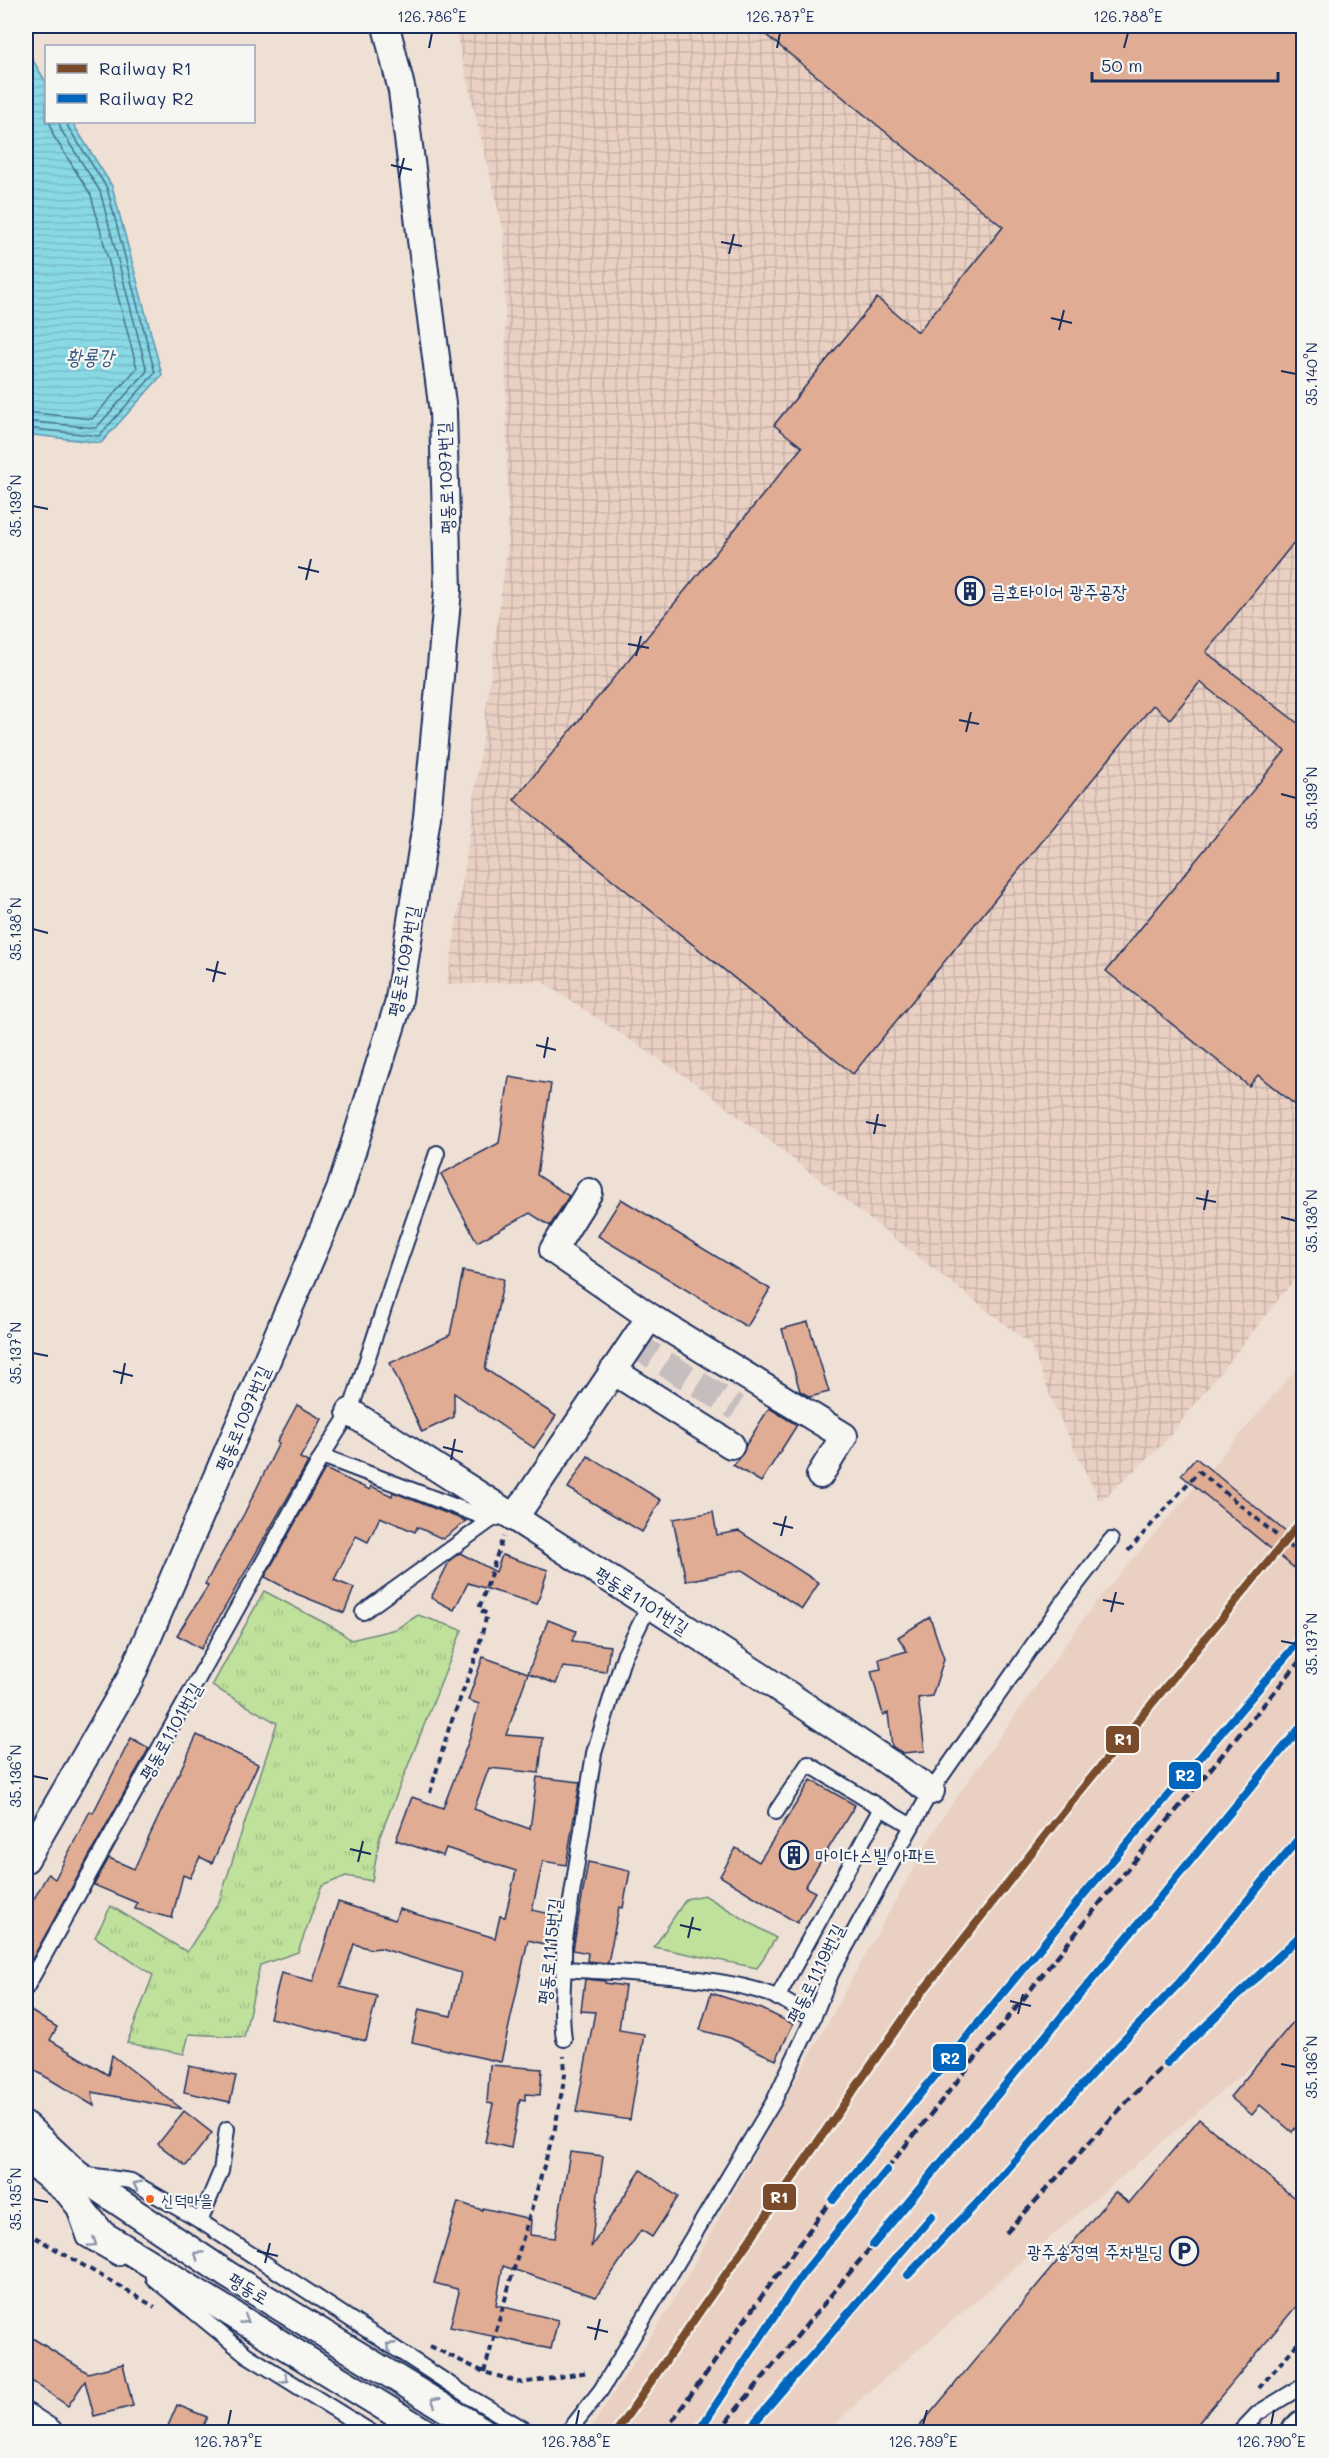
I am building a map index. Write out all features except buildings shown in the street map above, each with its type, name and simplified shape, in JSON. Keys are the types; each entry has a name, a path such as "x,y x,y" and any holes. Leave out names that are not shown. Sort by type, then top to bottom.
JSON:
{"main road":[{"path":"1299,2433 1304,2427"}],"street":[{"name":"평동로1097번길","path":"26,1859 135,1668 340,1190 398,1005 428,817 448,590 443,412 402,91 386,26"},
{"path":"589,1192 553,1250 650,1317 844,1436 820,1475"},
{"path":"506,1517 650,1317"},
{"path":"613,1371 730,1445"},
{"name":"평동로1101번길","path":"350,1412 506,1517 762,1677 931,1791"},
{"name":"평동로","path":"26,2127 72,2183 102,2234 425,2433"},
{"name":"평동로","path":"28,2155 484,2433"},
{"path":"26,2417 49,2433"}],"lane":[{"name":"평동로1101번길","path":"26,1988 322,1456 350,1412 437,1153"},
{"path":"322,1456 506,1517"},
{"path":"363,1612 506,1517"},
{"name":"평동로1119번길","path":"568,2433 601,2390 774,2101 831,1974 931,1791 1063,1602 1111,1540"},
{"name":"평동로1115번길","path":"564,2039 560,2016 565,1969 564,1946 594,1753 624,1656 649,1606"},
{"path":"776,1812 808,1764 912,1826"},
{"path":"777,1998 881,1808"},
{"path":"565,1969 694,1980 736,1986 777,1998 813,2018"},
{"path":"200,2222 221,2171 227,2129"},
{"path":"371,2433 247,2355 156,2279 85,2239 72,2183 131,2181 200,2222 529,2433"},
{"path":"1240,2433 1258,2413 1304,2385"}],"path":[{"path":"1094,1562 1122,1558 1199,1471 1304,1558"},
{"path":"430,1793 449,1728 481,1641 487,1614 479,1609 506,1517"},
{"path":"484,2372 555,2128 564,2075 564,2039"},
{"path":"26,2232 163,2312"},
{"path":"1264,2383 1304,2336"},
{"path":"420,2342 484,2372 522,2383 586,2374 609,2354 627,2347"}],"shaded area":[{"name":"금호타이어 광주공장","path":"454,26 1303,26 1303,1269 1164,1443 1100,1502 1055,1408 1030,1344 695,1083 541,981 447,985 508,541 504,233"},
{"path":"1303,1361 1303,2018 1294,2030 863,2397 827,2432 588,2432 668,2310 939,1822 1095,1603"}],"green space":[{"path":"264,1591 336,1629 351,1640 396,1629 418,1615 462,1630 380,1836 372,1881 346,1876 322,1886 298,1952 260,1965 244,2037 189,2034 184,2054 127,2043 153,1975 95,1937 111,1906 187,1952 219,1902 277,1723 212,1686"},
{"path":"704,1895 776,1938 757,1968 654,1947 686,1899"}],"water":[{"name":"황룡강","path":"26,49 45,80 45,123 73,123 112,186 162,375 101,443 26,434"}],"tunnel":[{"path":"632,1343 737,1408"}],"railway":[{"path":"616,2432 922,1992 1073,1800 1304,1518"},
{"path":"698,2432 801,2276 1108,1893 1304,1656"},
{"path":"718,2432 1304,1723"},
{"path":"664,2432 821,2214 1108,1867"},
{"path":"1006,2233 1132,2096 1304,1932"}],"rail line":[{"name":"R1","path":"616,2432 922,1992 1073,1800 1304,1518"},
{"name":"R2","path":"833,2200 1085,1893 1304,1635"},
{"name":"R2","path":"873,2245 1304,1723"},
{"name":"R2","path":"908,2275 978,2202 1098,2067 1179,1983 1304,1832"},
{"name":"R2","path":"1167,2063 1304,1932"},
{"name":"R2","path":"698,2432 801,2276 887,2170"},
{"name":"R2","path":"748,2430 932,2216"}],"place":[{"name":"금호타이어 광주공장","path":"970,591"},
{"name":"마이다스빌 아파트","path":"794,1855"},
{"name":"신덕마을","path":"150,2199"},
{"name":"광주송정역 주차빌딩","path":"1184,2251"}]}
